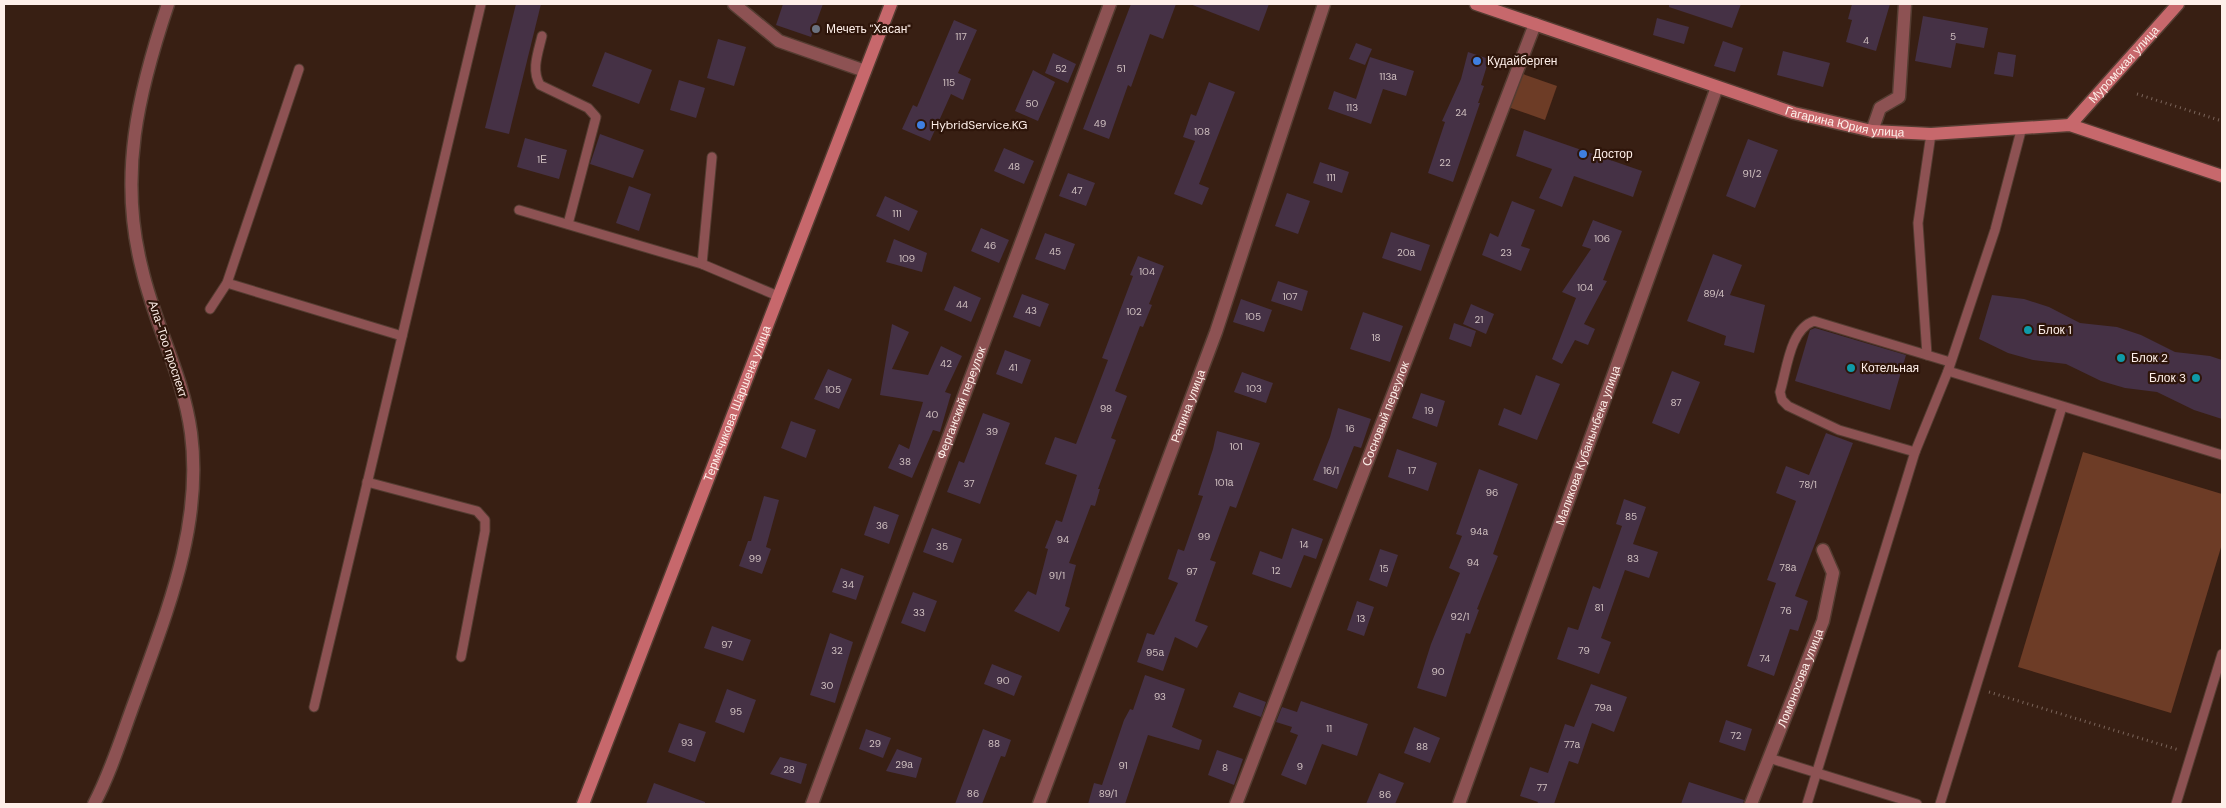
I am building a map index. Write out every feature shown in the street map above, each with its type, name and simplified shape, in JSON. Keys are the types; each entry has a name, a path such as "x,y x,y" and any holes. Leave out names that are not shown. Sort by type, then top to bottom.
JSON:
{"main road":[{"name":"Термечикова Шаршена улица","path":"583,804 891,4"},
{"name":"Гагарина Юрия улица","path":"1476,4 1794,114 1872,130 1931,134 2070,125 2222,176"},
{"name":"Муромская улица","path":"2070,125 2178,4"}],"street":[{"name":"Ала-Тоо проспект","path":"94,804 117,748 179,574 188,534 193,484 191,434 184,392 142,270 133,221 133,146 137,114 147,65 168,4"},
{"path":"734,4 779,41 865,71"},
{"name":"Ферганский переулок","path":"812,804 1110,4"},
{"name":"Репина улица","path":"1039,804 1216,332 1324,4"},
{"path":"1872,130 1880,108 1899,96 1904,4"},
{"name":"Сосновый переулок","path":"1236,804 1535,24"},
{"name":"Маликова Кубанычбека улица","path":"1459,804 1717,87"},
{"name":"Ломоносова улица","path":"1751,804 1822,621 1833,573 1823,550"}],"lane":[{"path":"314,707 481,4"},
{"path":"542,36 535,68 535,77 540,85 588,108 596,117 568,224"},
{"path":"210,309 227,283 299,69"},
{"path":"1807,804 1915,452 1949,367 1995,230 2022,127"},
{"path":"1927,356 1918,223 1931,134"},
{"path":"702,264 712,157"},
{"path":"519,210 702,264 778,296"},
{"path":"227,283 402,336"},
{"path":"1915,452 1839,430 1788,406 1782,400 1780,392 1797,333 1804,324 1814,321 1927,356 1949,367 2062,407 2222,455"},
{"path":"1940,804 2062,407"},
{"path":"367,482 477,511 485,520 485,531 461,657"},
{"path":"2176,804 2222,654"},
{"path":"1768,758 1917,804"}],"path":[{"path":"2137,94 2222,121"},
{"path":"1976,688 2192,754"}],"shaded area":[{"path":"1520,73 1557,86 1545,120 1508,107"},
{"path":"2083,452 2222,494 2222,544 2171,713 2018,667"}],"building":[{"path":"516,4 541,4 509,134 485,128"},
{"path":"783,4 823,4 811,37 776,25"},
{"path":"1131,4 1176,4 1163,39 1150,34 1131,87 1128,85 1109,139 1083,129"},
{"path":"1190,4 1269,4 1259,31"},
{"path":"1669,4 1741,4 1732,28 1669,7"},
{"path":"1852,4 1890,4 1876,51 1846,42 1852,20 1848,19"},
{"path":"1923,16 1988,28 1984,48 1956,43 1951,68 1915,61"},
{"path":"1657,18 1689,27 1684,44 1653,35"},
{"path":"954,20 977,30 958,73 971,79 963,100 951,94 930,141 902,129 913,105 917,107"},
{"path":"718,39 746,47 734,86 707,78"},
{"path":"1723,41 1743,48 1735,72 1714,66"},
{"path":"1356,43 1372,49 1365,65 1349,59"},
{"path":"1783,51 1830,63 1823,87 1777,75"},
{"path":"605,52 652,70 639,104 592,86"},
{"path":"1468,52 1489,59 1481,85 1484,86 1478,103 1480,103 1453,182 1428,173 1445,122 1442,121 1461,79"},
{"path":"1998,52 2016,55 2013,77 1994,74"},
{"path":"1053,53 1076,64 1068,83 1045,73"},
{"path":"1370,57 1414,71 1406,96 1383,89 1371,124 1328,109 1334,91 1356,99"},
{"path":"1033,70 1055,82 1038,121 1015,111"},
{"path":"679,80 705,88 696,118 670,110"},
{"path":"1209,82 1235,92 1199,184 1209,188 1202,205 1174,194 1195,141 1183,137 1191,114 1196,116"},
{"path":"1524,130 1642,171 1633,197 1574,176 1562,207 1539,198 1552,169 1516,156"},
{"path":"600,134 644,150 633,178 590,164"},
{"path":"525,138 567,150 559,179 517,167"},
{"path":"1748,139 1778,150 1755,208 1726,196"},
{"path":"1004,148 1034,161 1024,184 994,171"},
{"path":"1320,162 1349,172 1342,193 1313,183"},
{"path":"1068,173 1095,183 1086,206 1059,196"},
{"path":"629,186 651,194 639,231 616,223"},
{"path":"1287,193 1310,201 1298,234 1275,226"},
{"path":"885,196 918,211 909,231 876,216"},
{"path":"1512,201 1535,210 1521,246 1530,249 1521,271 1482,255 1490,233 1498,237"},
{"path":"1593,220 1622,231 1603,280 1607,281 1584,324 1595,329 1588,345 1575,340 1562,364 1552,359 1576,298 1562,292 1591,249 1582,246"},
{"path":"981,228 1009,240 999,263 971,251"},
{"path":"1391,232 1430,245 1421,271 1382,258"},
{"path":"1045,233 1075,244 1065,270 1035,259"},
{"path":"894,239 927,253 922,272 886,262"},
{"path":"1713,254 1742,265 1730,295 1765,305 1754,353 1724,345 1726,336 1687,321"},
{"path":"1138,256 1164,266 1149,304 1152,305 1143,327 1140,326 1115,391 1127,396 1111,438 1116,440 1098,489 1100,489 1095,506 1091,505 1069,563 1076,565 1065,606 1070,608 1059,632 1014,611 1028,591 1036,595 1048,549 1045,548 1056,520 1062,522 1077,475 1045,464 1055,437 1076,444 1108,360 1102,358 1133,276 1130,275"},
{"path":"1278,281 1308,291 1302,311 1271,301"},
{"path":"954,286 981,298 971,322 944,310"},
{"path":"1022,294 1049,304 1040,327 1013,317"},
{"path":"1992,295 2024,299 2049,307 2080,323 2117,327 2141,335 2175,352 2210,356 2222,360 2222,419 2194,410 2157,392 2125,388 2101,381 2066,364 2033,360 2008,353 1979,339"},
{"path":"1241,299 1272,310 1264,332 1233,322"},
{"path":"1471,304 1494,314 1486,334 1463,324"},
{"path":"1363,312 1403,326 1390,362 1350,349"},
{"path":"1454,323 1476,331 1471,347 1449,339"},
{"path":"892,324 909,332 892,369 928,375 941,346 962,356 945,392 951,394 940,432 933,430 912,478 888,468 899,444 909,449 923,402 880,395"},
{"name":"Котельная","path":"1815,328 1906,355 1890,410 1795,381 1810,330"},
{"path":"1005,350 1031,360 1022,384 996,374"},
{"path":"828,369 852,379 839,409 814,399"},
{"path":"1672,371 1700,382 1679,434 1652,423"},
{"path":"1242,372 1273,383 1266,403 1234,392"},
{"path":"1536,375 1560,384 1537,440 1498,425 1504,408 1521,415"},
{"path":"1421,393 1445,401 1437,427 1412,418"},
{"path":"1338,408 1371,419 1361,448 1354,446 1337,489 1313,480 1330,437"},
{"path":"983,413 1010,423 980,504 947,492 959,461 964,463"},
{"path":"791,421 816,430 806,458 781,448"},
{"path":"1217,431 1260,443 1236,508 1230,506 1210,560 1216,562 1195,621 1208,626 1197,648 1175,637 1163,671 1137,662 1147,633 1154,635 1178,583 1168,579 1178,549 1184,551 1203,496 1198,495"},
{"path":"1826,433 1853,443 1795,596 1808,601 1798,631 1790,629 1774,676 1747,666 1776,583 1767,580 1796,501 1776,493 1786,466 1809,475"},
{"path":"1397,449 1437,463 1428,491 1388,477"},
{"path":"1479,469 1518,484 1493,554 1498,556 1477,609 1479,610 1470,634 1466,633 1446,697 1417,688 1431,644 1460,573 1449,568 1462,536 1456,534"},
{"path":"764,496 779,500 766,547 771,549 762,574 739,566 748,541 751,541"},
{"path":"1624,499 1646,507 1633,544 1658,552 1649,578 1625,570 1601,638 1611,642 1599,674 1557,659 1568,627 1578,630 1593,586 1600,589 1622,526 1616,524"},
{"path":"874,506 899,515 889,544 864,535"},
{"path":"932,528 962,539 953,563 923,552"},
{"path":"1292,528 1323,539 1316,559 1304,555 1291,588 1252,574 1260,551 1282,559"},
{"path":"1380,549 1398,555 1387,587 1369,580"},
{"path":"841,568 864,576 856,600 832,592"},
{"path":"913,592 937,601 925,632 901,623"},
{"path":"1357,601 1374,607 1364,636 1347,630"},
{"path":"712,626 751,640 743,661 704,648"},
{"path":"830,633 853,642 835,703 810,695"},
{"path":"992,664 1022,676 1014,696 984,684"},
{"path":"1145,675 1185,689 1172,727 1202,740 1199,750 1148,735 1125,804 1088,804 1094,783 1102,785 1124,720 1130,709 1133,710"},
{"path":"1591,684 1627,697 1614,732 1592,723 1578,764 1569,761 1554,804 1537,804 1538,802 1520,796 1530,767 1548,773 1565,724 1574,727"},
{"path":"727,689 756,700 744,733 715,722"},
{"path":"1239,692 1266,702 1261,717 1233,707"},
{"path":"1301,701 1368,724 1357,756 1322,744 1306,785 1281,775 1298,735 1290,732 1292,727 1276,722 1282,707 1297,712"},
{"path":"1726,720 1752,729 1745,751 1719,742"},
{"path":"679,723 706,732 695,762 668,752"},
{"path":"1414,727 1440,738 1430,763 1404,753"},
{"path":"866,729 891,738 883,758 859,749"},
{"path":"983,729 1011,740 1005,757 1001,756 982,804 955,804"},
{"path":"897,749 922,758 916,778 886,771"},
{"path":"1217,750 1243,759 1234,785 1208,775"},
{"path":"780,757 807,764 801,784 770,774"},
{"path":"1379,773 1404,783 1395,804 1366,804"},
{"path":"1689,782 1744,800 1743,804 1681,804"},
{"path":"654,783 705,802 705,804 646,804"}],"place":[{"name":"Мечеть \"Хасан\"","path":"816,29"},
{"name":"Кудайберген","path":"1477,61"},
{"name":"HybridService.KG","path":"921,125"},
{"name":"Достор","path":"1583,154"},
{"name":"Блок 1","path":"2028,330"},
{"name":"Блок 2","path":"2121,358"},
{"name":"Котельная","path":"1851,368"},
{"name":"Блок 3","path":"2196,378"}]}
